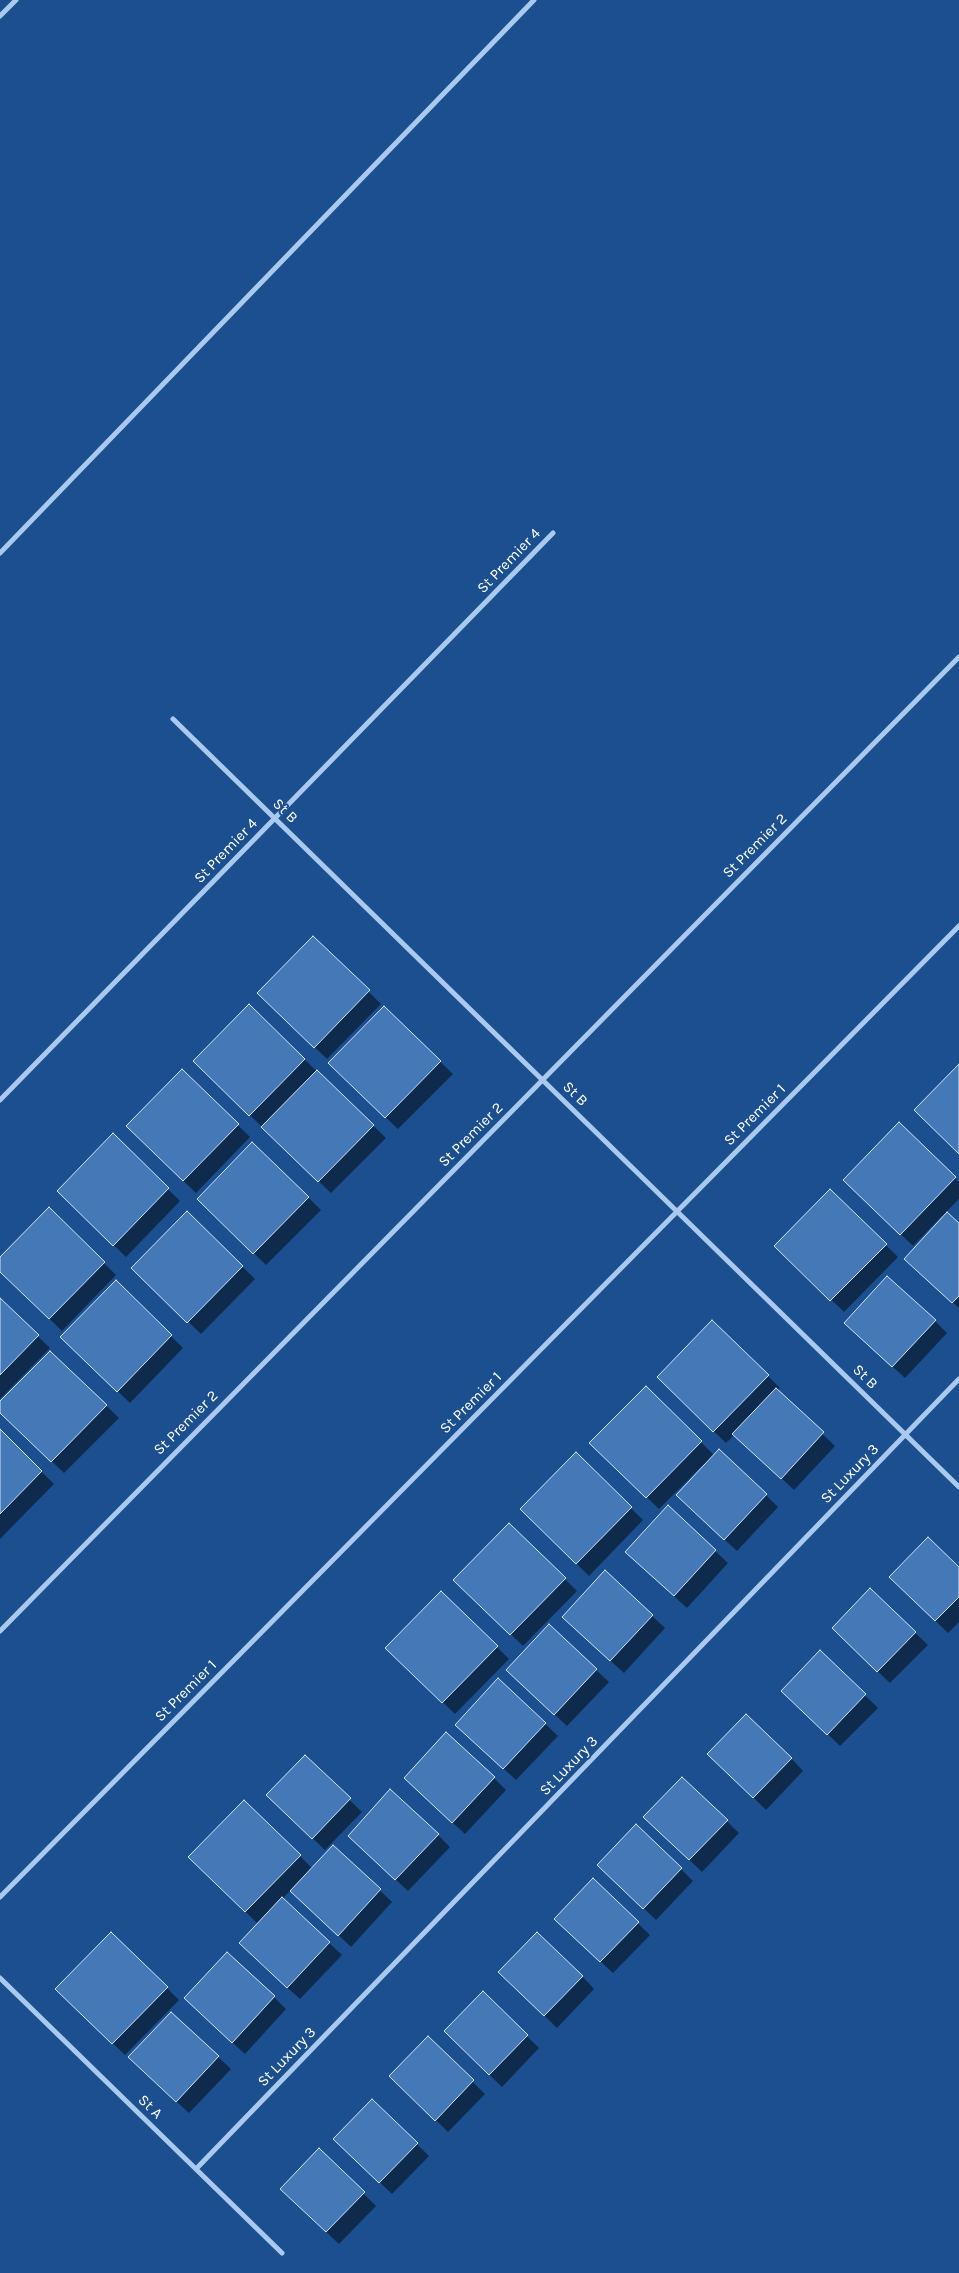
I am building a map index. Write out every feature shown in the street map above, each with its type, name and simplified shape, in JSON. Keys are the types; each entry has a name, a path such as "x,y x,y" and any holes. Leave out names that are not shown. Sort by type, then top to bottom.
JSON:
{"street":[{"path":"0,16 16,0"},
{"path":"0,553 534,0"},
{"name":"St Premier 4","path":"0,1100 553,533"},
{"name":"St Premier 2","path":"0,1630 959,657"},
{"name":"St B","path":"174,719 959,1487"},
{"name":"St Premier 1","path":"0,1897 959,926"},
{"name":"St Luxury 3","path":"196,2169 959,1379"},
{"name":"St A","path":"0,1978 282,2253"}],"building":[{"path":"313,936 370,990 314,1048 257,993"},
{"path":"249,1004 305,1059 249,1116 193,1061"},
{"path":"384,1006 441,1061 385,1118 328,1063"},
{"path":"959,1064 959,1154 914,1110"},
{"path":"182,1069 239,1124 183,1181 126,1126"},
{"path":"317,1070 374,1125 318,1182 261,1127"},
{"path":"899,1122 956,1177 900,1235 843,1180"},
{"path":"113,1133 169,1188 113,1246 57,1191"},
{"path":"252,1142 309,1197 253,1254 197,1199"},
{"path":"830,1189 887,1244 830,1301 774,1246"},
{"path":"49,1207 105,1262 49,1319 0,1272 0,1257"},
{"path":"187,1211 243,1266 187,1323 131,1268"},
{"path":"947,1212 959,1223 959,1296 952,1303 904,1259"},
{"path":"887,1276 936,1320 892,1367 844,1323"},
{"path":"116,1280 172,1335 117,1392 60,1337"},
{"path":"0,1298 39,1335 0,1375"},
{"path":"712,1320 769,1375 713,1432 657,1377"},
{"path":"50,1351 107,1405 51,1462 0,1413 0,1401"},
{"path":"646,1386 702,1441 646,1498 589,1443"},
{"path":"776,1388 824,1432 781,1479 732,1434"},
{"path":"0,1429 42,1471 0,1514"},
{"path":"719,1449 767,1494 724,1540 676,1495"},
{"path":"576,1452 632,1507 576,1564 520,1509"},
{"path":"668,1505 716,1550 674,1596 625,1552"},
{"path":"509,1523 566,1578 510,1635 453,1580"},
{"path":"928,1537 959,1567 959,1597 935,1621 889,1577"},
{"path":"605,1570 653,1615 610,1661 562,1617"},
{"path":"870,1588 916,1632 877,1672 832,1628"},
{"path":"441,1591 498,1646 442,1703 385,1648"},
{"path":"549,1624 597,1669 554,1715 506,1670"},
{"path":"820,1650 866,1694 827,1735 781,1691"},
{"path":"498,1678 546,1723 503,1769 455,1725"},
{"path":"746,1714 792,1758 753,1798 707,1754"},
{"path":"446,1732 495,1777 452,1823 404,1778"},
{"path":"305,1755 351,1798 312,1839 266,1795"},
{"path":"682,1777 728,1820 689,1860 643,1817"},
{"path":"390,1789 439,1834 395,1880 348,1836"},
{"path":"244,1800 301,1855 245,1912 188,1857"},
{"path":"636,1824 682,1868 643,1909 597,1865"},
{"path":"333,1845 381,1889 338,1936 290,1891"},
{"path":"593,1878 639,1922 600,1962 554,1919"},
{"path":"282,1897 330,1942 287,1988 239,1943"},
{"path":"111,1932 168,1987 112,2044 55,1989"},
{"path":"537,1932 583,1976 544,2016 498,1972"},
{"path":"227,1952 275,1996 232,2043 184,1998"},
{"path":"483,1991 528,2035 489,2075 444,2031"},
{"path":"171,2012 219,2056 176,2102 128,2057"},
{"path":"428,2036 474,2080 435,2121 389,2076"},
{"path":"372,2099 418,2143 379,2183 333,2139"},
{"path":"319,2148 365,2192 326,2232 280,2189"}]}
